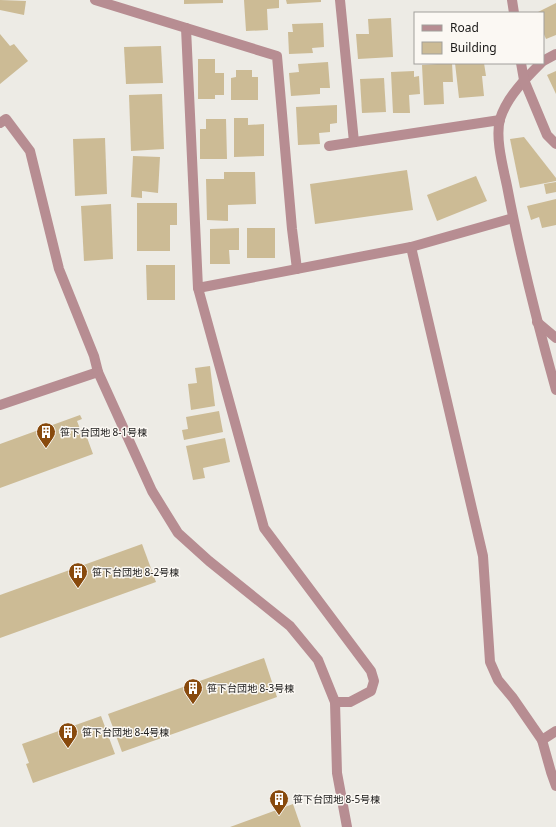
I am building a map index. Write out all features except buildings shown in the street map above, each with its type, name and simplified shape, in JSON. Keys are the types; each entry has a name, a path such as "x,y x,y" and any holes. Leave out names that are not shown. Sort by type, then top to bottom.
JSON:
{"street":[{"path":"95,0 277,56 297,269"},
{"path":"340,0 354,142"},
{"path":"512,0 514,12"},
{"path":"186,28 198,288 264,528 371,671 374,681 371,691 350,702 335,702"},
{"path":"544,61 556,54"},
{"path":"521,64 524,80 547,135 556,144"},
{"path":"540,64 524,80 509,100 500,120 499,146 513,218 537,322 556,390"},
{"path":"0,123 6,119 30,151 59,269 94,356 98,372 152,491 178,533 209,561 290,626 318,660 335,702 337,773 347,827"},
{"path":"329,146 500,120"},
{"path":"198,288 411,248 513,218"},
{"path":"411,248 483,556 490,662 498,680 513,698 542,740 556,786"},
{"path":"537,322 556,338"},
{"path":"0,405 98,372"},
{"path":"542,740 556,731"}],"place":[{"name":"笹下台団地 8-1号棟","path":"46,449"},
{"name":"笹下台団地 8-2号棟","path":"78,589"},
{"name":"笹下台団地 8-3号棟","path":"193,705"},
{"name":"笹下台団地 8-4号棟","path":"68,749"},
{"name":"笹下台団地 8-5号棟","path":"279,816"}]}
